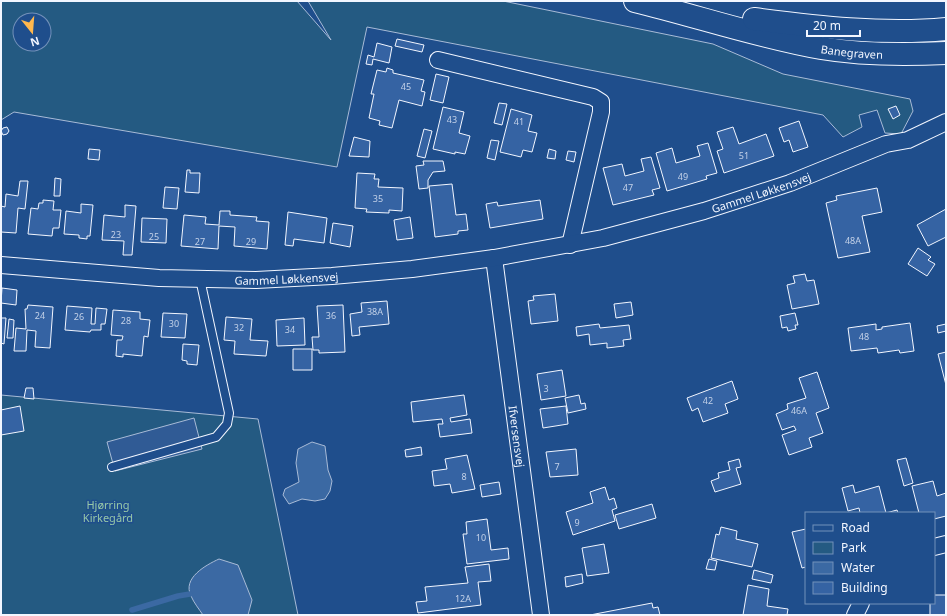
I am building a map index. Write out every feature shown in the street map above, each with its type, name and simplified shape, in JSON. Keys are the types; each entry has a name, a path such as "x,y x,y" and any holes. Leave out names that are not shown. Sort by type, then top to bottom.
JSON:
{"main road":[{"name":"Banegraven","path":"635,1 667,8 732,27 821,48 874,53 946,53"},
{"name":"Banegraven","path":"667,8 806,26 863,30 946,29"}],"street":[{"path":"438,60 593,97 601,102 601,112 570,244"},
{"name":"Gammel Løkkensvej","path":"1,265 158,278 256,280 332,276 494,258 603,238 710,209 790,183 886,144 908,140 946,122"},
{"name":"Ifversensvej","path":"494,258 541,615"},
{"path":"935,547 946,544"},
{"path":"855,615 860,604"}],"lane":[{"path":"112,466 216,437 226,424 229,413 200,279"}],"green space":[{"path":"1,1 297,1 331,40 308,1 503,1 713,44 783,74 910,99 913,111 901,134 885,133 877,110 859,115 862,127 843,137 823,115 367,27 337,167 14,112 1,120"},
{"name":"Hjørring Kirkegård","path":"1,395 258,419 298,615 1,615"}],"shaded area":[{"path":"194,418 202,449 115,471 107,442"}],"water":[{"path":"312,442 325,446 328,470 332,481 330,491 325,499 315,501 302,499 289,504 283,495 285,489 299,482 296,463 298,449"},
{"path":"219,559 238,565 252,600 248,615 203,615 192,599 189,589 192,578 202,569"}],"building":[{"path":"397,39 424,45 422,52 395,46"},
{"path":"377,43 392,47 389,63 373,59 372,65 366,64 368,55 374,57"},
{"path":"387,68 393,70 393,73 424,80 421,91 425,92 422,106 399,100 392,128 379,125 380,121 369,118 374,94 371,94 377,70 386,72"},
{"path":"436,74 449,77 443,103 430,100"},
{"path":"499,103 507,104 502,125 494,123"},
{"path":"896,106 900,115 893,119 888,109"},
{"path":"443,107 464,112 459,133 470,136 465,154 455,152 455,154 433,149"},
{"path":"511,109 532,115 528,131 537,133 532,152 523,150 521,157 500,152"},
{"path":"799,121 808,147 793,152 789,140 784,142 779,128"},
{"path":"7,127 9,131 7,134 3,135 1,131 3,128"},
{"path":"733,127 739,144 766,134 774,156 724,173 717,151 723,149 717,132"},
{"path":"424,129 432,131 425,158 417,156"},
{"path":"354,137 370,141 369,157 349,156"},
{"path":"491,140 499,141 495,160 487,158"},
{"path":"708,143 717,173 706,176 707,179 667,191 656,153 672,148 676,163 700,156 697,146"},
{"path":"89,149 100,150 99,160 88,159"},
{"path":"549,149 556,151 555,159 547,158"},
{"path":"568,151 576,152 574,162 566,160"},
{"path":"651,157 660,188 652,190 654,195 613,205 603,168 622,164 625,176 644,171 641,159"},
{"path":"423,161 443,161 445,171 433,172 428,180 428,188 419,189 416,166 424,165"},
{"path":"187,170 190,170 190,173 200,173 199,193 185,192"},
{"path":"357,173 375,174 374,179 379,179 378,187 403,188 402,211 389,210 389,213 366,212 367,209 355,208"},
{"path":"55,178 61,179 60,196 54,196"},
{"path":"20,181 28,181 25,209 18,208 16,233 1,232 1,206 5,207 6,194 18,196"},
{"path":"452,184 456,215 466,214 468,230 458,231 458,234 435,237 429,186"},
{"path":"165,187 179,188 177,209 163,208"},
{"path":"877,188 882,212 862,216 870,252 838,258 826,203 837,200 836,196"},
{"path":"43,200 54,201 53,210 61,210 59,228 53,228 52,236 28,234 31,208 38,209 39,203 43,203"},
{"path":"540,200 543,219 490,228 486,204 497,202 498,206"},
{"path":"81,204 93,205 90,236 87,236 87,239 79,238 79,235 64,234 66,211 81,213"},
{"path":"125,205 136,206 132,255 123,255 124,241 102,240 104,215 125,217"},
{"path":"946,209 946,237 928,246 917,225"},
{"path":"220,211 230,211 230,215 257,217 256,221 269,222 267,249 234,246 235,227 219,226 218,249 181,246 184,215 206,217 205,224 219,225"},
{"path":"288,212 327,218 324,243 294,239 293,246 285,245"},
{"path":"410,217 413,238 397,240 394,220"},
{"path":"142,218 167,219 166,243 141,242"},
{"path":"333,223 353,226 350,247 330,243"},
{"path":"918,248 931,257 928,260 935,264 927,276 908,264"},
{"path":"805,274 807,281 814,280 819,304 792,309 787,285 795,283 793,276"},
{"path":"2,288 17,290 16,305 1,303"},
{"path":"555,294 558,321 531,324 528,301 534,300 533,296"},
{"path":"387,301 389,324 359,327 360,335 352,336 350,314 362,312 361,303"},
{"path":"631,302 633,315 616,318 614,304"},
{"path":"28,305 53,307 50,348 35,347 36,331 27,330 26,351 14,351 16,328 26,329 25,309 27,309"},
{"path":"343,305 345,352 319,353 319,350 313,350 312,337 319,337 317,306"},
{"path":"67,306 92,308 91,324 95,324 96,308 107,309 105,324 101,324 101,330 91,330 90,332 65,330"},
{"path":"113,310 140,312 140,319 150,320 148,337 144,336 142,356 123,354 123,357 116,356 117,340 122,340 123,336 111,335"},
{"path":"163,313 187,314 185,338 161,337"},
{"path":"795,313 798,325 795,325 796,329 788,331 787,327 782,328 780,316"},
{"path":"226,317 252,319 250,340 268,341 266,356 234,354 235,341 224,340"},
{"path":"1,318 6,318 4,344 1,343"},
{"path":"304,318 305,345 277,346 276,320"},
{"path":"9,319 14,320 13,338 7,338"},
{"path":"910,323 914,351 900,353 899,350 878,353 877,348 851,351 848,328 876,324 876,330 882,329 882,327"},
{"path":"599,324 600,328 629,325 631,339 623,340 624,346 607,348 607,343 590,345 589,334 577,336 576,327"},
{"path":"946,324 946,331 938,333 937,326"},
{"path":"183,344 199,345 197,365 187,364 187,361 182,360"},
{"path":"293,349 312,349 312,370 293,370"},
{"path":"946,352 946,385 938,354"},
{"path":"562,370 566,396 541,400 537,374"},
{"path":"817,372 829,408 816,413 823,433 809,438 812,447 789,455 782,435 796,430 794,426 782,430 776,414 788,409 787,404 806,398 799,378"},
{"path":"732,381 738,399 725,404 728,413 703,422 698,408 692,411 687,398"},
{"path":"26,388 33,388 34,399 24,398"},
{"path":"464,395 467,415 450,418 451,422 470,419 472,433 440,437 438,424 443,424 442,419 413,422 411,402"},
{"path":"579,395 581,404 585,403 586,409 568,413 565,398"},
{"path":"20,406 24,431 1,435 1,410"},
{"path":"566,406 568,424 543,428 540,409"},
{"path":"421,447 422,455 406,457 405,450"},
{"path":"576,449 578,475 550,477 546,452"},
{"path":"467,455 475,489 452,493 450,484 434,486 432,471 447,469 445,459"},
{"path":"906,458 913,483 904,486 897,460"},
{"path":"739,459 741,467 736,468 741,484 715,492 711,481 719,478 718,473 730,470 728,462"},
{"path":"933,481 937,496 946,493 946,516 935,519 935,512 919,512 912,486"},
{"path":"499,482 501,494 482,497 480,485"},
{"path":"853,485 855,493 879,486 886,512 860,512 859,508 848,511 842,488"},
{"path":"605,487 609,500 614,498 617,508 612,510 615,521 573,535 566,512 593,503 590,492"},
{"path":"652,504 656,518 619,529 615,515"},
{"path":"487,519 491,550 508,548 509,559 467,564 463,534 467,534 466,522"},
{"path":"721,527 737,531 736,539 758,544 752,567 711,558 716,534 719,535"},
{"path":"805,529 805,567 802,568 792,532"},
{"path":"604,544 609,573 587,576 582,548"},
{"path":"709,559 717,561 715,570 706,569"},
{"path":"489,564 491,581 478,582 481,605 418,613 416,602 427,601 425,587 468,583 465,567"},
{"path":"754,570 773,575 771,583 752,579"},
{"path":"582,574 583,583 566,587 565,577"},
{"path":"748,585 769,589 767,606 788,609 787,615 743,615"},
{"path":"935,595 946,595 946,615 930,615 930,604 935,604"},
{"path":"652,603 653,608 658,607 660,615 590,615"}],"waterway":[{"path":"132,610 178,596 190,594"}]}
